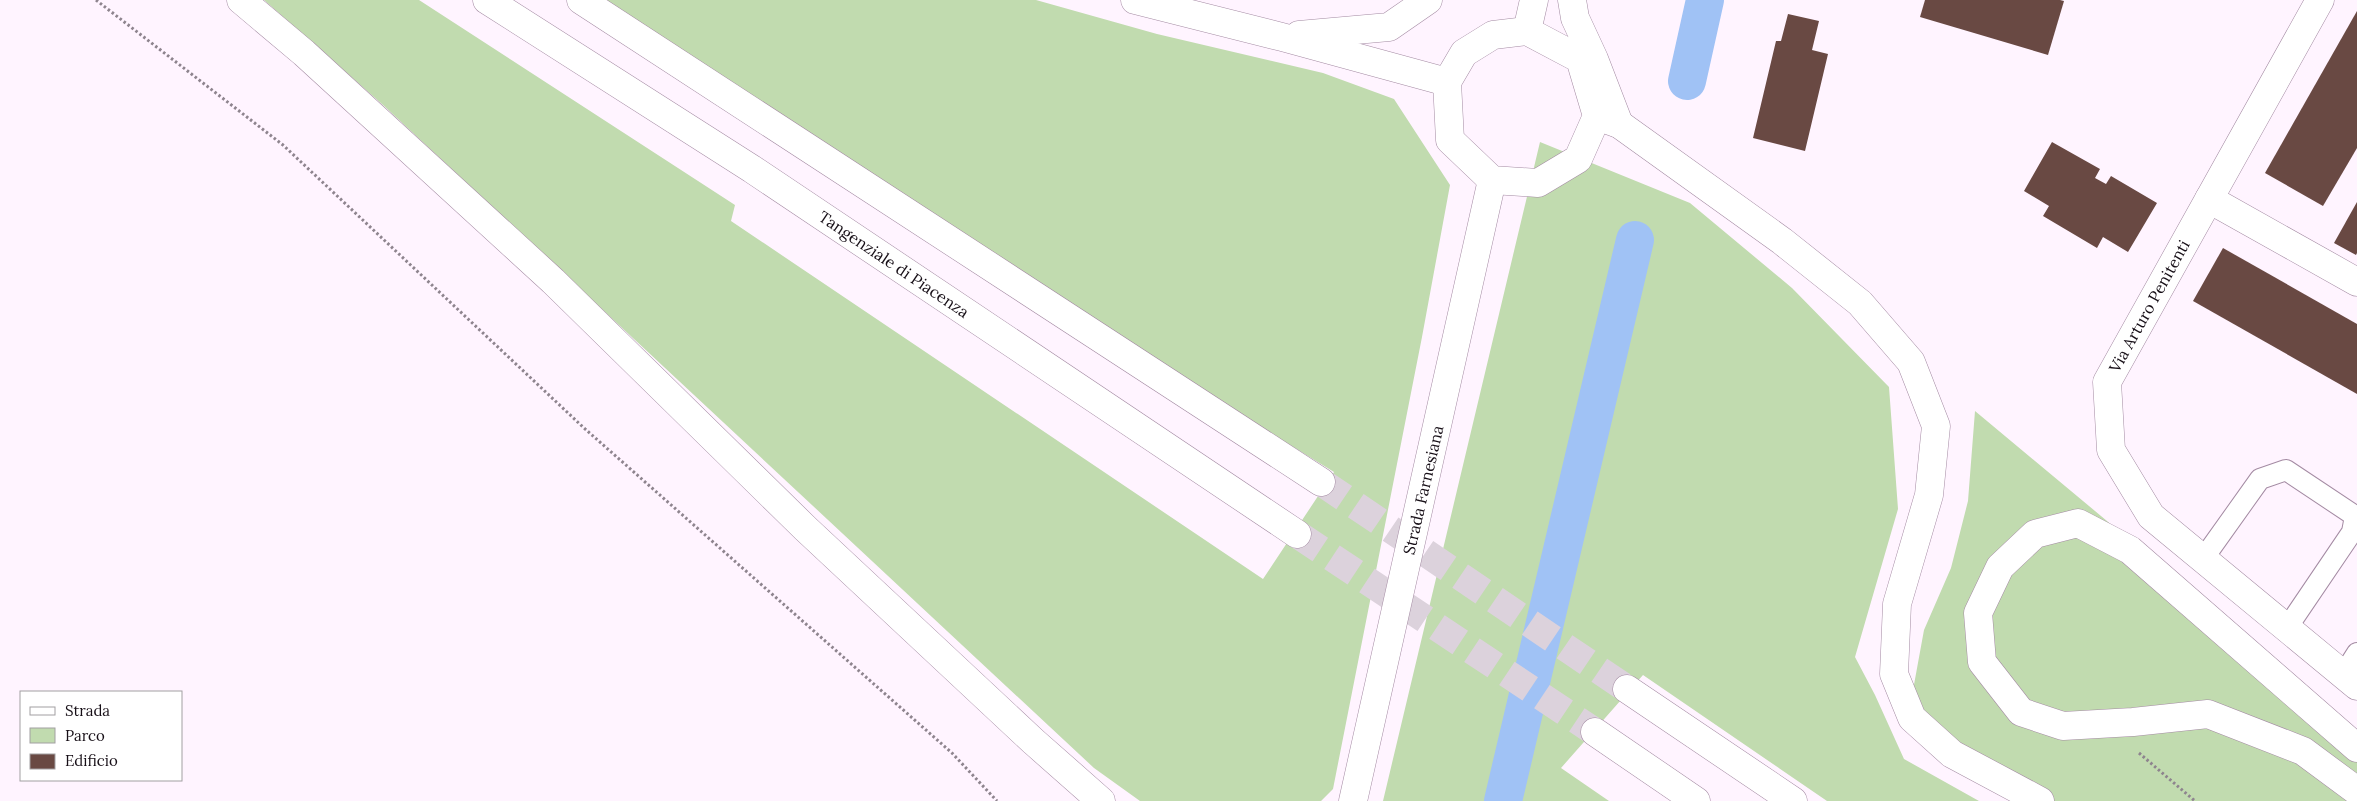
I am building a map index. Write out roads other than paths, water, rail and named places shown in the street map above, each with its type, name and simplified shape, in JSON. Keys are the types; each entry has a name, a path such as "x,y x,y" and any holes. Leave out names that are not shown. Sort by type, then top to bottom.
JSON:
{"main road":[{"path":"241,0 304,52 546,274 805,528 1033,741 1101,801"},
{"name":"Tangenziale di Piacenza","path":"487,0 752,169 1297,534"},
{"path":"581,0 1321,482"},
{"path":"1135,0 1282,37 1447,82"},
{"path":"1282,37 1389,27 1428,0"},
{"path":"1527,31 1534,0"},
{"path":"1572,0 1575,18 1594,59 1608,120"},
{"name":"Via Arturo Penitenti","path":"2320,0 2106,382 2111,450 2151,516 2286,628 2352,671"},
{"path":"1608,120 1578,159 1538,182 1492,180 1450,140 1447,82 1464,53 1493,35 1527,31 1580,59 1608,120 1782,242 1860,303 1910,362 1936,426 1929,495 1897,604 1894,674 1912,718 1952,754 2040,801"},
{"name":"Strada Farnesiana","path":"1353,801 1492,180"},
{"path":"2209,199 2357,282"},
{"path":"2357,748 2130,550 2078,524 2035,534 2000,567 1978,613 1982,662 2021,712 2063,726 2208,714 2303,751 2357,791"},
{"path":"1627,689 1792,801"},
{"path":"1595,732 1696,801"}],"lane":[{"path":"2203,559 2260,479 2286,470 2355,516 2352,532 2286,628"}],"waterway":[{"path":"1687,81 1705,0"},
{"path":"1503,801 1635,240"}],"tunnel":[{"path":"1321,482 1627,689"},
{"path":"1297,534 1595,732"}]}
